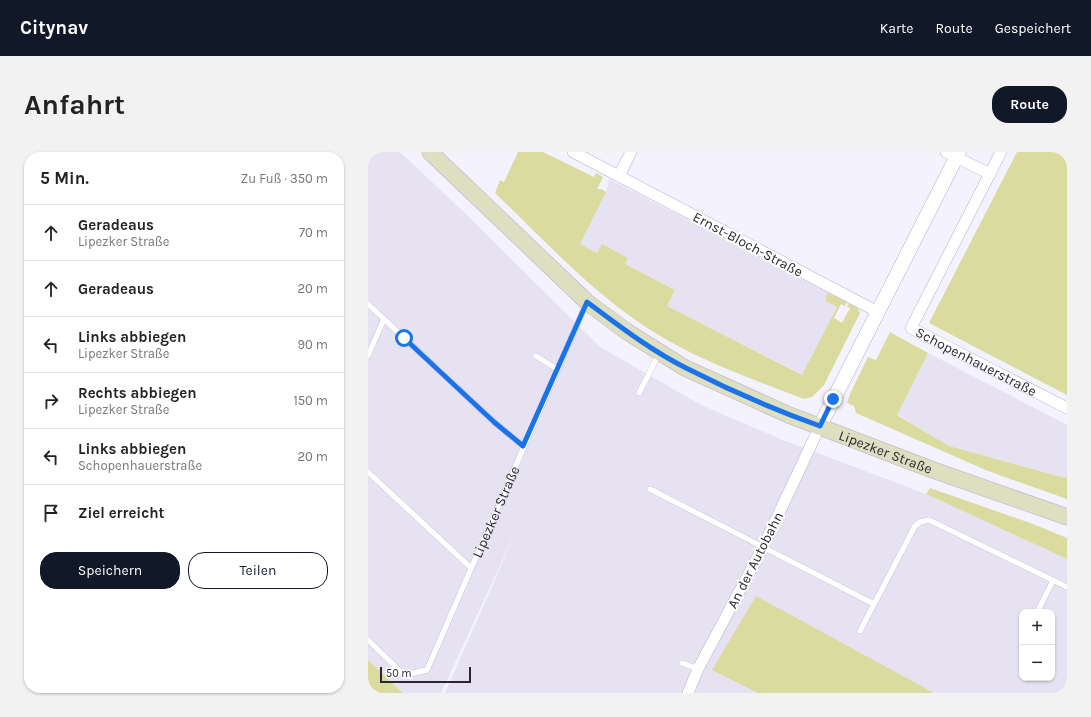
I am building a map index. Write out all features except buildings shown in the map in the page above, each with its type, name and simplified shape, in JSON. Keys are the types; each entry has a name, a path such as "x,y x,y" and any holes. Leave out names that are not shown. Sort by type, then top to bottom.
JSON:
{"main road":[{"name":"Lipezker Straße","path":"430,152 587,302 626,331 685,368 789,415 934,470 1067,516"}],"street":[{"name":"Ernst-Bloch-Straße","path":"573,152 878,312"},
{"path":"619,176 631,152"},
{"name":"Schopenhauerstraße","path":"1001,152 911,328 1067,408"},
{"path":"820,426 878,312 954,154 990,174"},
{"name":"An der Autobahn","path":"688,693 698,670 763,547 820,426"}],"lane":[{"name":"Lipezker Straße","path":"368,640 400,671 409,674 427,670 470,567 587,302"},
{"path":"368,304 494,422 523,446"},
{"path":"368,356 384,319"},
{"path":"639,393 660,352"},
{"path":"536,356 557,369"},
{"name":"Lipezker Straße","path":"368,472 470,567"},
{"path":"650,489 874,604"},
{"path":"860,631 915,526 920,522 929,520 1067,587"},
{"path":"1039,609 1053,581"},
{"path":"682,663 698,670"}],"shaded area":[{"path":"368,152 400,152 468,216 600,347 701,405 783,440 926,494 1067,559 1067,693 445,693 523,516 441,693 402,693 368,662"},
{"path":"609,179 828,293 827,295 837,307 803,375 667,306 675,290 625,264 628,258 602,245 597,253 580,244 607,190"},
{"path":"928,353 1067,425 1067,475 1065,478 949,446 897,414"}],"green space":[{"path":"518,152 543,152 594,177 596,173 603,177 597,189 601,189 606,192 580,244 597,253 602,244 628,258 625,264 675,290 667,306 802,375 837,307 826,301 828,293 847,302 845,306 841,304 834,318 842,323 850,308 847,307 849,303 857,307 860,313 824,385 812,397 804,399 697,356 656,334 618,307 563,260 495,193 500,180 504,182"},
{"path":"1017,152 1067,152 1067,395 929,323"},
{"path":"890,332 928,353 897,415 949,446 1065,478 1067,475 1067,499 988,471 856,413 854,406 847,403 850,394 868,357 876,360"},
{"path":"930,488 1033,524 1067,538 1067,559 926,494"},
{"path":"756,596 934,693 758,693 712,670"},
{"path":"368,660 403,693 368,693"}],"route":[{"path":"404,338 494,422 523,446 587,302 626,331 685,368 789,415 820,426 833,399"}]}
